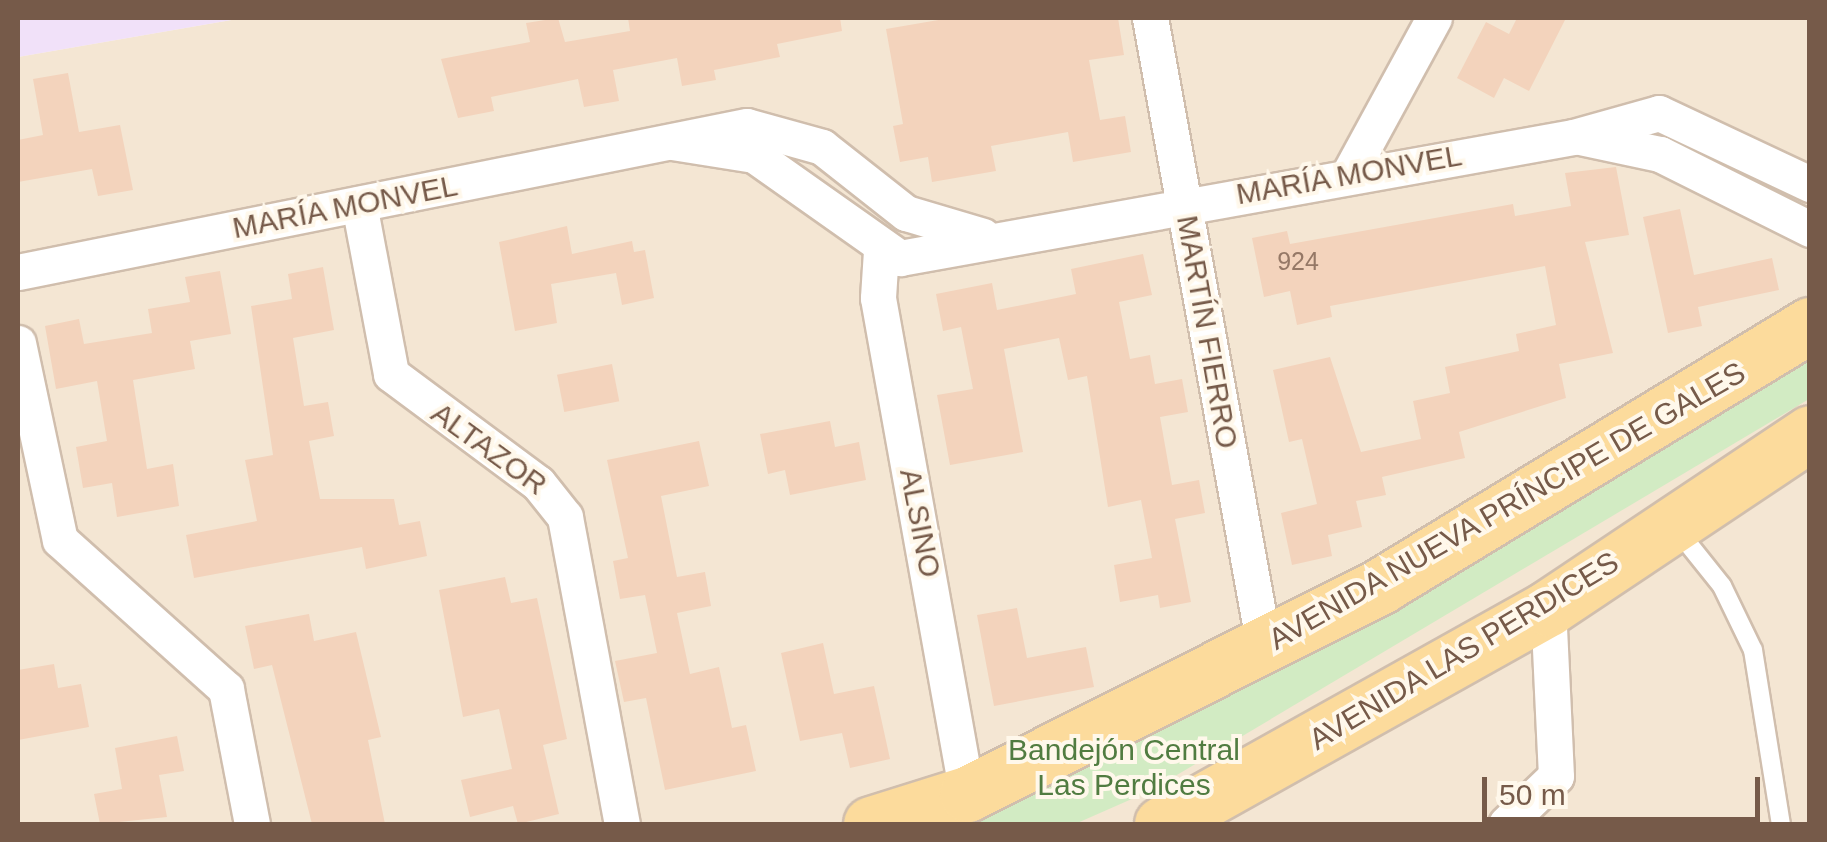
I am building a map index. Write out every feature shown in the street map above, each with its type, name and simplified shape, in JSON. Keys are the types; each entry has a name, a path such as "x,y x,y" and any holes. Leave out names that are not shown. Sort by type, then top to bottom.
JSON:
{"main road":[{"name":"AVENIDA NUEVA PRÍNCIPE DE GALES","path":"871,824 968,794 1382,585 1810,324"},
{"name":"AVENIDA LAS PERDICES","path":"1162,824 1548,608 1810,433"}],"street":[{"name":"MARTÍN FIERRO","path":"1150,18 1264,646"},
{"path":"1350,172 1434,18"},
{"name":"MARÍA MONVEL","path":"672,142 754,155 881,251 919,258 1350,172 1573,137 1660,113 1810,184"},
{"name":"MARÍA MONVEL","path":"18,272 747,126 788,133 822,147 906,213 1008,240"},
{"name":"MARÍA MONVEL","path":"1573,137 1660,154 1810,229"},
{"name":"ALTAZOR","path":"359,204 391,374 538,483 566,517 622,824"},
{"name":"ALSINO","path":"881,251 878,298 968,794"},
{"path":"18,343 60,540 226,690 252,824"},
{"path":"1506,824 1556,776 1548,608"}],"lane":[{"path":"1673,524 1722,586 1754,650 1781,824"}],"shaded area":[{"path":"18,18 243,18 18,57"},
{"path":"243,18 1809,18 1809,824 18,824 18,57"}],"green space":[{"name":"Bandejón Central Las Perdices","path":"1809,336 1809,399 1150,791 1075,824 930,824"}],"building":[{"path":"558,18 565,42 630,31 628,18 840,18 842,31 777,44 780,57 714,70 716,80 682,86 677,58 613,70 619,101 584,107 578,79 491,97 494,111 458,118 441,59 530,42 526,23"},
{"path":"950,18 1118,18 1124,55 1089,60 1100,120 1125,116 1131,152 1073,162 1068,132 991,146 996,171 932,182 928,157 900,162 893,126 903,124 886,29"},
{"path":"1517,18 1566,18 1529,91 1504,78 1494,98 1457,78 1486,22 1509,34"},
{"path":"68,73 79,132 120,125 133,190 98,196 92,169 18,182 18,140 43,135 33,79"},
{"path":"1616,167 1629,235 1585,242 1613,353 1559,364 1566,398 1459,432 1465,458 1382,477 1386,495 1356,501 1362,527 1328,535 1332,556 1292,565 1281,513 1317,504 1302,439 1289,442 1273,370 1330,357 1361,452 1421,439 1413,401 1450,393 1445,367 1519,351 1516,334 1556,325 1545,266 1330,306 1332,317 1297,325 1290,291 1264,297 1252,238 1287,231 1290,244 1513,204 1515,216 1571,206 1565,173"},
{"path":"1680,209 1694,275 1772,258 1779,290 1698,307 1702,326 1668,333 1643,217"},
{"path":"567,226 572,254 632,241 634,252 645,250 654,298 622,305 616,273 551,284 557,323 515,331 499,242"},
{"path":"1143,254 1152,295 1119,302 1130,359 1150,355 1155,384 1182,379 1188,412 1160,417 1172,485 1199,480 1205,513 1175,519 1191,602 1160,608 1158,595 1120,602 1114,565 1152,558 1141,500 1108,507 1087,376 1068,380 1059,338 1004,349 1023,452 950,465 937,395 973,389 961,327 943,331 936,294 992,283 997,310 1076,294 1071,269"},
{"path":"323,267 334,330 293,338 304,406 328,402 334,436 309,441 320,499 394,499 399,525 420,521 427,556 366,569 362,547 194,578 186,535 257,521 245,460 273,455 251,306 292,299 288,274"},
{"path":"220,271 231,334 190,341 195,369 133,380 147,469 173,464 179,506 117,517 112,483 83,488 76,447 107,441 97,381 56,389 45,326 79,319 84,344 152,333 148,309 190,302 185,277"},
{"path":"612,364 619,401 564,412 557,375"},
{"path":"830,421 835,447 859,442 866,480 790,495 785,470 768,474 760,434"},
{"path":"699,441 709,486 661,496 677,577 705,572 711,606 677,613 690,674 719,667 732,728 746,725 756,771 665,790 646,698 624,702 615,661 657,653 645,595 620,599 613,561 628,558 607,460"},
{"path":"505,577 511,603 537,598 567,739 543,745 559,814 518,824 513,806 470,817 461,780 512,769 499,709 463,717 439,590"},
{"path":"1017,608 1027,658 1086,647 1094,687 994,706 977,615"},
{"path":"309,614 314,641 356,632 381,737 368,740 385,824 312,824 272,665 254,669 245,626"},
{"path":"823,643 834,694 874,686 890,759 850,768 842,733 800,741 781,653"},
{"path":"54,664 58,688 81,684 89,727 18,740 18,670"},
{"path":"177,736 184,771 159,775 167,817 100,824 94,794 122,789 115,748"}]}
